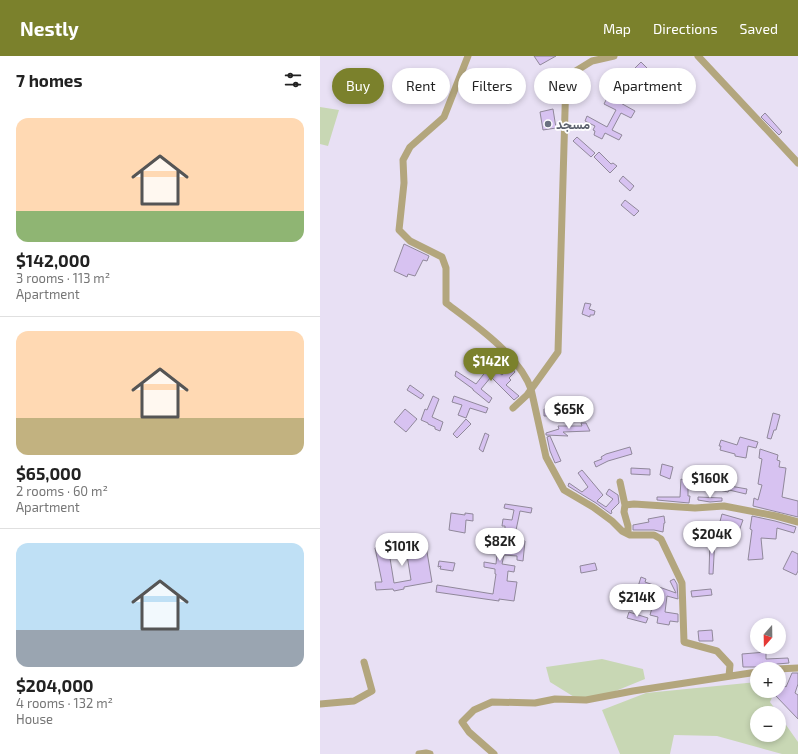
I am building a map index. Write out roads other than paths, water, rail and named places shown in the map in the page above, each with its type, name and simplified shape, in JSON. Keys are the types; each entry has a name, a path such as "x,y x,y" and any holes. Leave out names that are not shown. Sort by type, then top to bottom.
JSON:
{"street":[{"path":"468,56 444,117 410,147 403,160 404,183 398,230 410,241 442,257 446,268 446,302 498,344 527,379 531,389 546,457 564,490 593,508 628,534 634,536 654,536 661,539 682,583 684,642 717,651 730,665 729,676"},
{"path":"513,408 527,395 558,352 566,77 592,60 614,56"},
{"path":"698,56 798,163"},
{"path":"620,482 625,505 624,512 628,526 628,534"},
{"path":"625,505 634,504 695,508 724,506 776,516 798,522"},
{"path":"320,704 354,701 372,691 364,662"},
{"path":"786,669 798,668"},
{"path":"494,754 469,732 462,722 474,710 492,702 535,703 555,699 586,700 633,691 750,673"},
{"path":"419,754 430,754"}],"place":[{"name":"مسجد","path":"548,124"}]}
